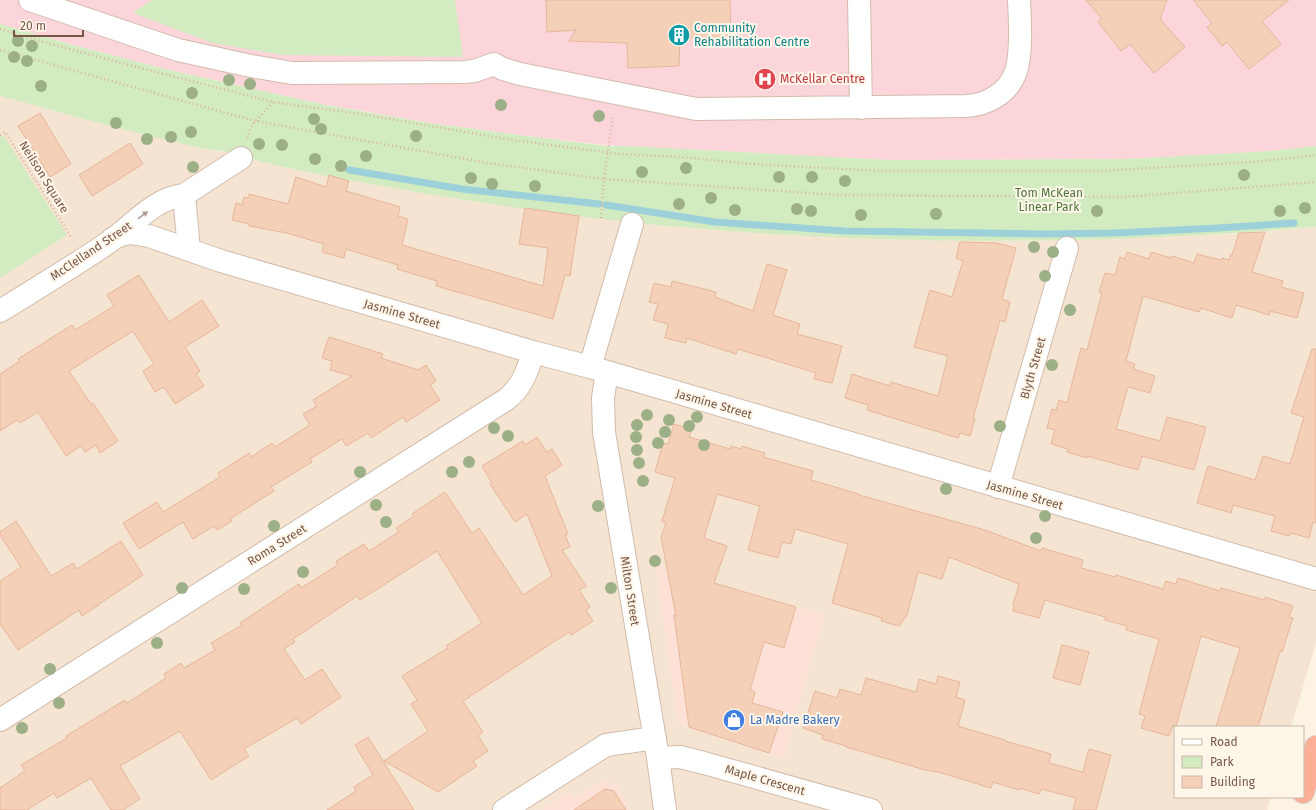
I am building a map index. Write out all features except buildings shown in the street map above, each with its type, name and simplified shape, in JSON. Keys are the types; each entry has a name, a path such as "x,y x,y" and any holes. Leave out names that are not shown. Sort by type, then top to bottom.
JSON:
{"highway":[{"path":"1304,789 1316,747"},
{"path":"1298,810 1302,798"}],"street":[{"path":"30,0 193,54 281,72 301,74 465,72 474,71 494,64 503,69 520,74 696,109 861,108 978,105 995,98 1012,81 1016,71 1019,44 1019,0"},
{"path":"859,0 861,108"},
{"name":"McClelland Street","path":"0,311 112,239 140,216 167,199 184,195 241,158"},
{"path":"184,195 189,250"},
{"name":"Milton Street","path":"632,224 599,370 603,398 604,432 665,810"},
{"name":"Jasmine Street","path":"112,239 126,234 138,233 156,238 221,261 1316,580"},
{"name":"Blyth Street","path":"998,487 1067,248"},
{"name":"Roma Street","path":"0,720 507,399 521,384 528,370 533,352"},
{"name":"Maple Crescent","path":"504,810 606,745 656,748 680,757 871,810"}],"path":[{"path":"0,29 133,66 273,102 361,114 512,140 620,154 679,157 752,164 882,171 1101,171 1252,162 1316,155"},
{"path":"0,50 256,121 488,163 604,179 838,195 1092,197 1124,197 1316,182"},
{"path":"241,158 251,128 273,102"},
{"path":"601,218 604,179 614,110"},
{"name":"Neilson Square","path":"0,135 5,132 71,237"}],"shaded area":[{"name":"McKellar Centre","path":"0,0 1316,0 1316,146 1270,151 1128,159 890,160 605,145 430,123 326,105 165,69 0,24"},
{"path":"0,96 205,149 225,152 278,166 363,183 668,226 771,234 879,239 1041,241 1236,234 1316,227 1316,643 1291,726 1174,726 1174,798 1271,798 1267,810 0,810"},
{"path":"656,566 824,615 784,758 678,724"},
{"path":"601,782 616,784 631,810 542,810 570,792 575,799"}],"green space":[{"path":"152,0 455,0 463,57 282,55 212,43 133,13"},
{"name":"Tom McKean Linear Park","path":"0,24 165,69 326,105 430,123 608,146 890,160 1128,159 1270,151 1316,146 1316,227 1235,233 1073,240 911,240 749,233 668,226 592,218 439,196 322,175 279,166 227,152 204,149 0,96"},
{"path":"3,135 67,235 0,278 0,137"}],"waterway":[{"path":"349,170 462,189 599,204"},
{"path":"606,205 715,222 845,231 1043,234 1115,233 1294,223"}],"place":[{"name":"Community Rehabilitation Centre","path":"679,35"},
{"name":"McKellar Centre","path":"765,79"},
{"name":"La Madre Bakery","path":"734,720"}]}
